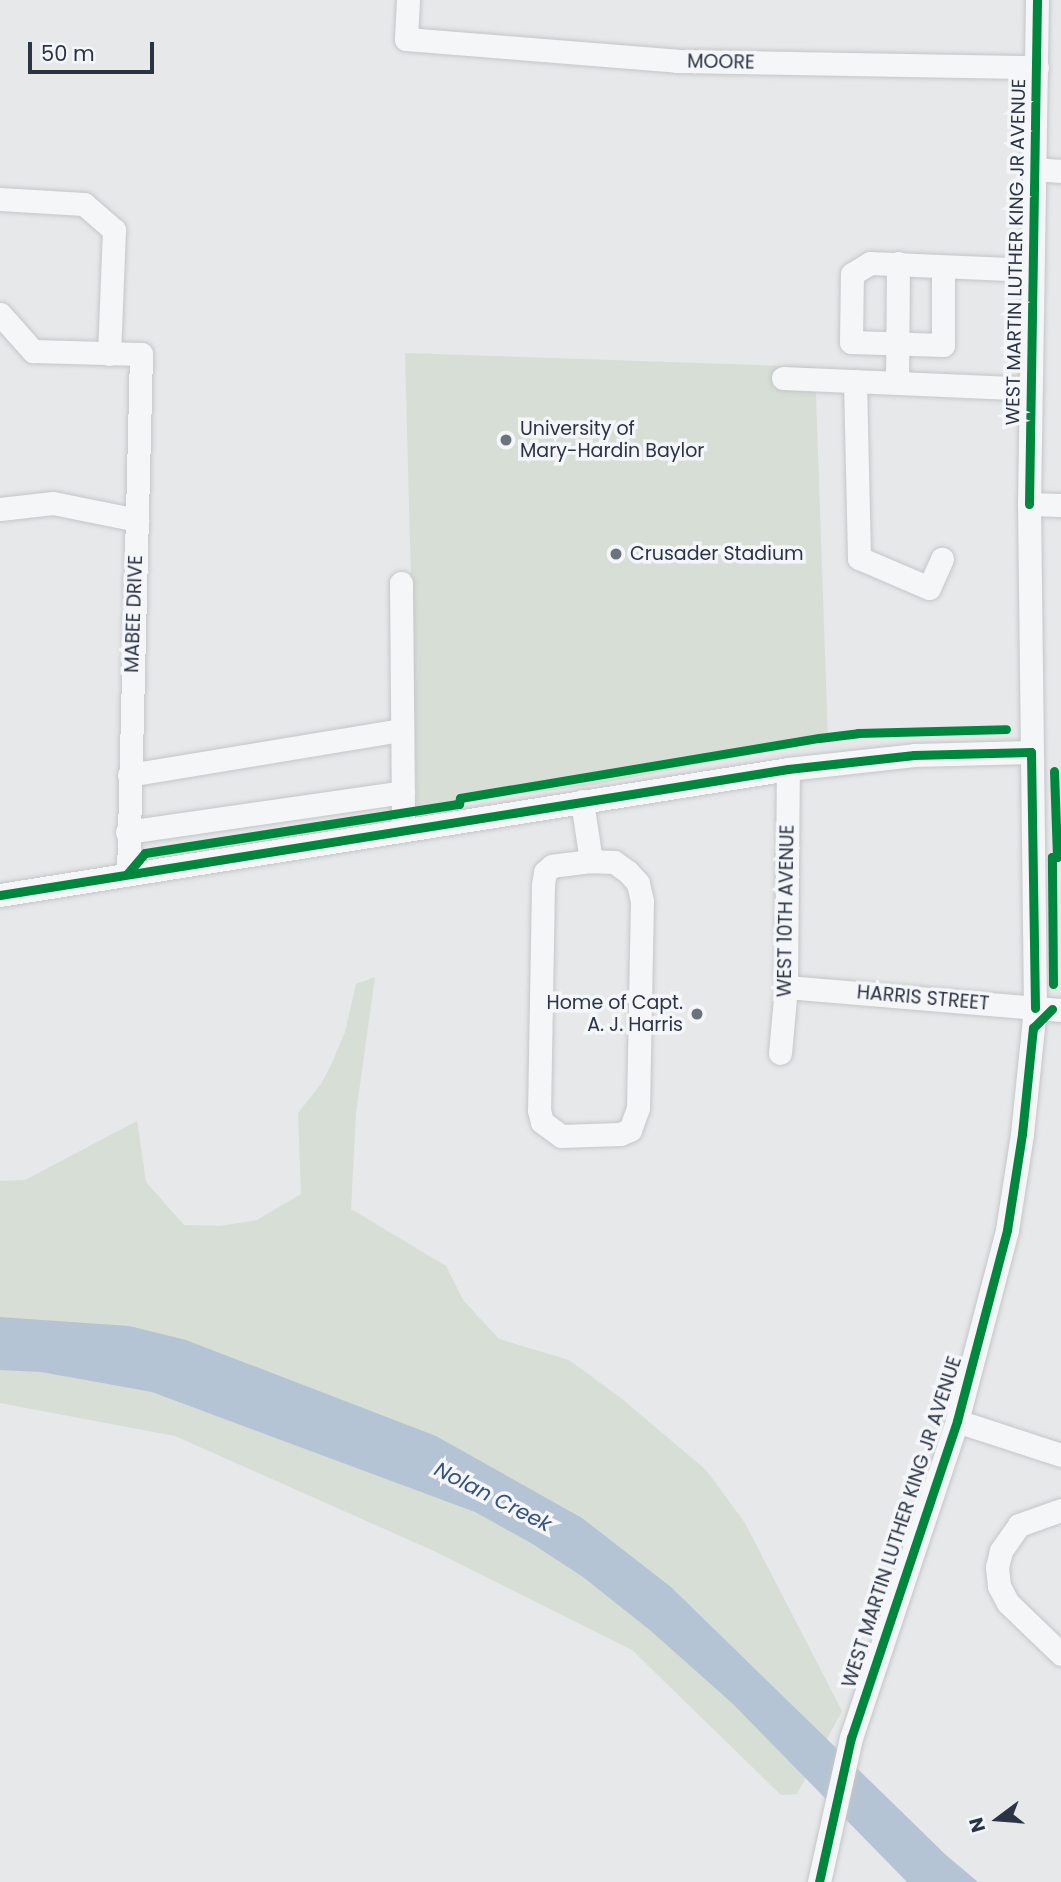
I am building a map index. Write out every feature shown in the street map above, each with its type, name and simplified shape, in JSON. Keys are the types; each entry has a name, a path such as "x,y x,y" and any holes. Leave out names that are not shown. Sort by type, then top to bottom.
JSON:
{"street":[{"name":"MOORE","path":"408,0 405,39 677,61 1037,67"},
{"name":"WEST MARTIN LUTHER KING JR AVENUE","path":"819,1882 840,1781 880,1647 957,1421 1007,1230 1022,1134 1035,1008 1029,504 1037,0"},
{"path":"1034,169 1061,171"},
{"path":"0,200 84,204 114,230 109,354 33,351 0,314"},
{"path":"943,267 943,345 851,342 852,274 870,263 1032,270"},
{"path":"897,383 898,263"},
{"name":"MABEE DRIVE","path":"109,354 141,354 128,873"},
{"path":"783,378 1030,389"},
{"path":"855,381 859,558 929,588 942,559"},
{"path":"0,509 53,503 137,520"},
{"path":"1029,504 1061,505"},
{"path":"401,583 403,830"},
{"path":"129,775 402,730"},
{"path":"0,895 788,769 914,755 1031,752"},
{"name":"WEST 10TH AVENUE","path":"780,1053 786,987 788,769"},
{"path":"127,832 402,792"},
{"path":"582,801 591,861"},
{"path":"591,861 614,862 628,872 638,883 642,901 638,1108 630,1130 620,1134 561,1136 542,1122 539,1110 542,885 545,872 552,866 591,861"},
{"name":"HARRIS STREET","path":"786,987 1061,1010"},
{"path":"957,1421 1061,1455"},
{"path":"1061,1510 1019,1525 1001,1551 997,1567 999,1586 1008,1603 1061,1654"}],"shaded area":[{"name":"Crusader Stadium","path":"405,353 815,367 828,740 593,785 417,807"},
{"path":"375,977 356,1113 351,1209 446,1266 463,1300 499,1339 569,1360 622,1399 706,1470 745,1523 842,1711 797,1794 781,1795 632,1650 434,1551 175,1436 0,1403 0,1181 25,1180 137,1121 146,1182 184,1225 220,1226 257,1220 301,1194 298,1113 321,1084 331,1065 345,1032 356,984"}],"water":[{"name":"Nolan Creek","path":"0,1317 129,1326 186,1340 436,1436 582,1518 671,1587 947,1856 978,1882 907,1882 733,1704 651,1631 583,1577 531,1543 475,1512 152,1392 41,1372 0,1370"}],"cycle path":[{"path":"1029,504 1037,0"},
{"path":"128,873 145,853 459,804 460,798 819,738 858,733 1006,729"},
{"path":"0,895 788,769 914,755 1031,752 1035,1008"},
{"path":"1053,984 1052,857 1057,857 1054,771"},
{"path":"819,1882 851,1738 957,1421 1007,1230 1022,1134 1033,1028 1052,1009"}],"place":[{"name":"University of Mary-Hardin Baylor","path":"506,440"},
{"name":"Crusader Stadium","path":"616,554"},
{"name":"Home of Capt. A. J. Harris","path":"697,1014"}]}
